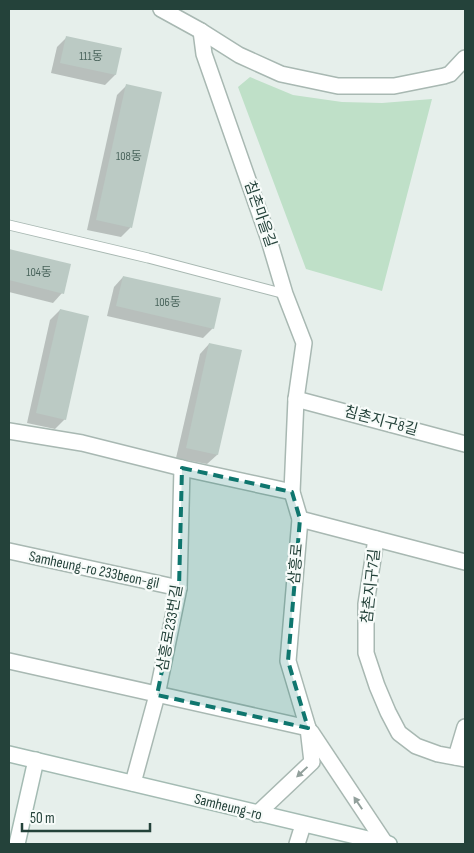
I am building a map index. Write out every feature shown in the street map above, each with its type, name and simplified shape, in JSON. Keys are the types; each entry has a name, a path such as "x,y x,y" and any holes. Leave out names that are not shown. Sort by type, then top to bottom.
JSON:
{"street":[{"path":"161,9 239,55 281,74 338,86 394,86 444,76 462,66"},
{"name":"침촌마을길","path":"201,31 204,54 268,237 285,294 304,343 296,399"},
{"name":"침촌지구8길","path":"296,399 465,444"},
{"name":"삼흥로","path":"257,814 312,762 308,728 288,661 300,519 292,492 296,399"},
{"path":"9,431 82,443 182,468 292,492"},
{"name":"삼흥로233번길","path":"133,784 158,695 179,588 182,468"},
{"path":"300,519 465,562"},
{"name":"참촌지구7길","path":"376,539 366,604 366,653 377,686 399,733 416,746 438,754 461,758"},
{"name":"Samheung-ro 233beon-gil","path":"9,551 179,588"},
{"path":"9,661 308,728"},
{"path":"461,758 465,727"},
{"name":"삼흥로","path":"308,728 387,844"},
{"name":"Samheung-ro","path":"9,754 387,844"},
{"path":"17,844 36,760"},
{"path":"297,844 303,825"}],"lane":[{"path":"9,225 148,258 285,294"}],"highlighted area":[{"path":"182,468 292,492 300,519 288,661 308,728 157,695 179,588"}],"green space":[{"path":"250,77 293,95 342,102 382,103 432,99 382,291 306,269 238,87"}],"building":[{"path":"66,36 122,48 116,75 60,63"},
{"path":"126,84 162,92 132,228 96,220"},
{"path":"9,249 71,264 64,294 9,280"},
{"path":"123,276 221,298 214,329 116,306"},
{"path":"60,309 89,316 66,420 36,413"},
{"path":"209,343 242,350 218,455 186,448"}]}
